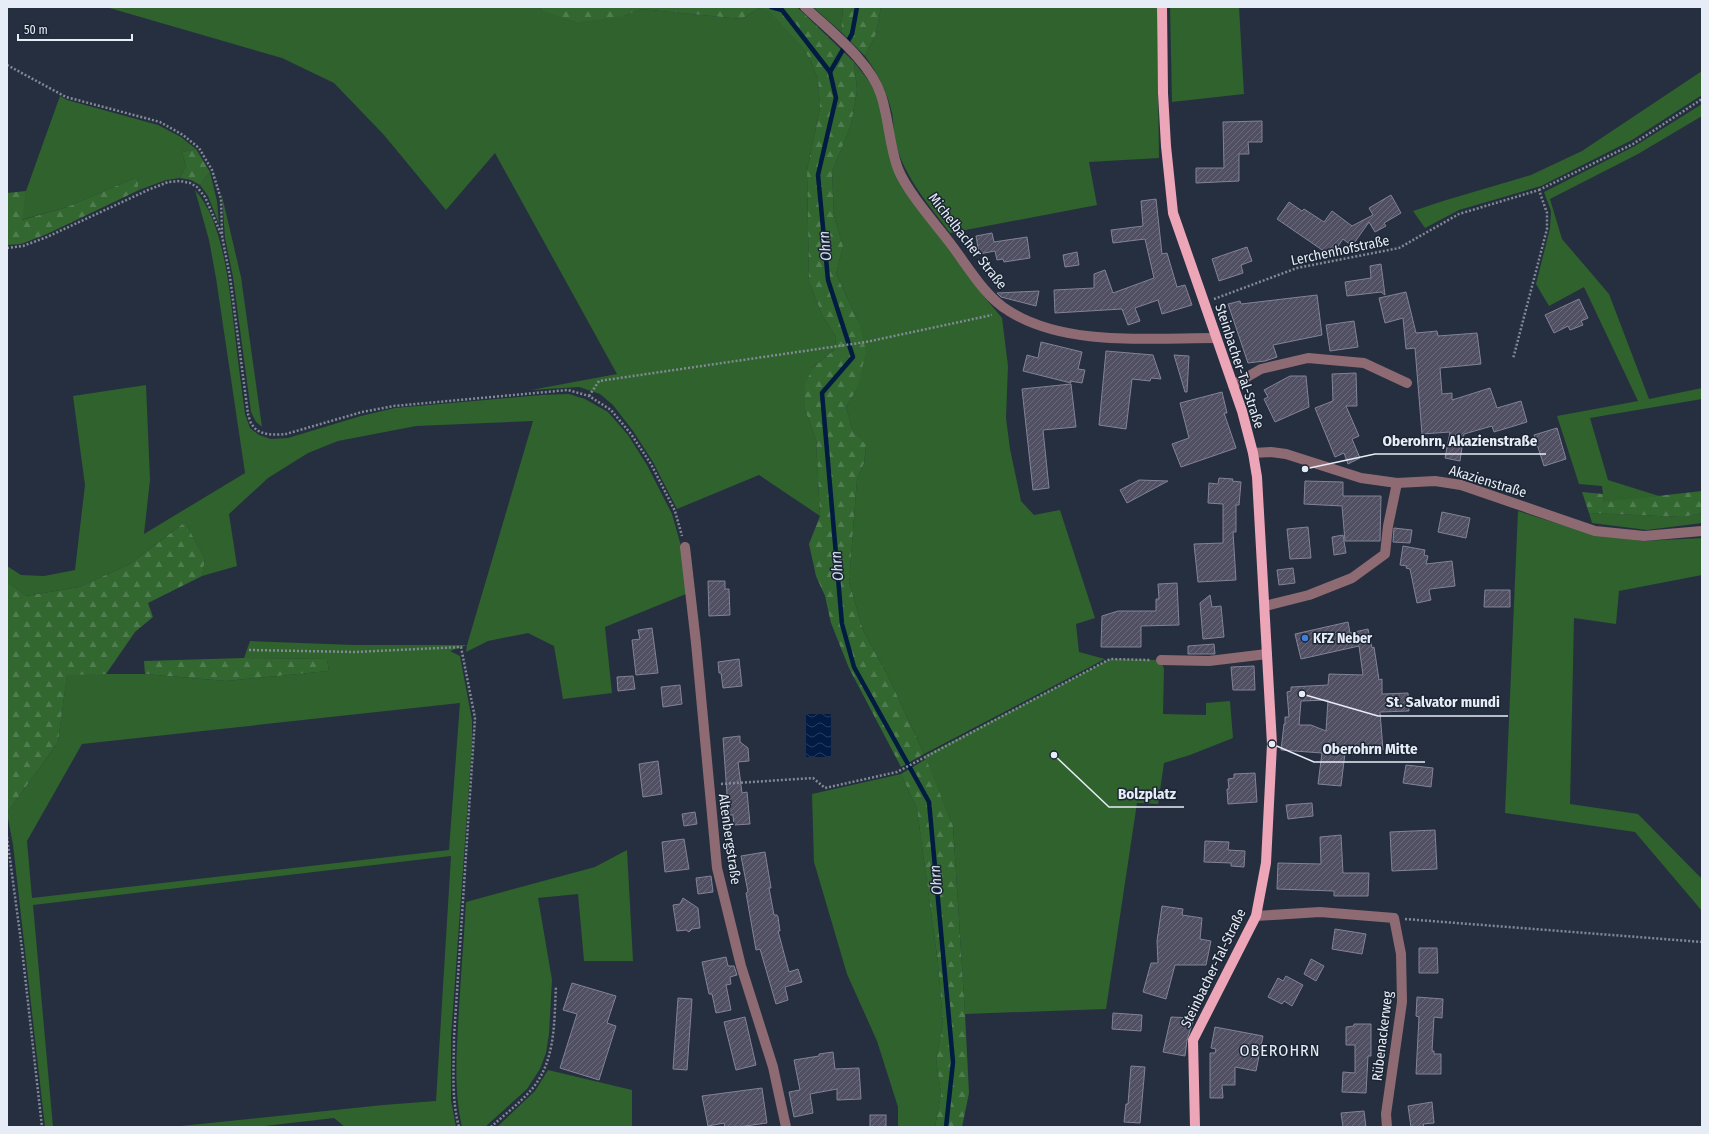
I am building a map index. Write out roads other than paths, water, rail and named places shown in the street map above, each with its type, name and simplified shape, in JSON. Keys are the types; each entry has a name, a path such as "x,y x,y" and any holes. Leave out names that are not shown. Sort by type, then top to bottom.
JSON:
{"main road":[{"name":"Steinbacher-Tal-Straße","path":"1162,7 1163,93 1166,146 1173,213 1242,412 1253,453 1257,477 1272,744 1266,863 1256,916 1194,1040 1195,1127"}],"street":[{"name":"Michelbacher Straße","path":"805,7 857,57 873,78 881,94 887,116 891,145 899,169 910,189 990,296 1008,311 1037,324 1081,336 1111,338 1216,338"},
{"path":"1233,385 1261,369 1308,358 1364,363 1407,383"},
{"name":"Akazienstraße","path":"1253,453 1271,452 1286,454 1361,478 1397,483 1435,481 1461,485 1595,531 1644,536 1702,531"},
{"path":"1265,606 1309,595 1352,578 1385,554 1388,526 1397,483"},
{"name":"Altenbergstraße","path":"685,547 696,643 708,785 717,868 741,966 773,1067 786,1127"},
{"path":"1161,660 1209,661 1267,654"},
{"name":"Rübenackerweg","path":"1256,916 1320,912 1394,918 1400,954 1402,1002 1386,1114 1387,1127"}],"water":[{"path":"806,714 831,714 831,757 806,757"}],"waterway":[{"path":"771,7 782,10 830,72"},
{"name":"Ohrn","path":"857,7 852,34 830,72 836,98 818,175 828,280 853,357 822,393 842,624 854,667 929,802 953,1062 946,1127"}],"place":[{"name":"Oberohrn, Akazienstraße","path":"1305,469"},
{"name":"KFZ Neber","path":"1305,638"},
{"name":"St. Salvator mundi","path":"1302,694"},
{"name":"Oberohrn Mitte","path":"1272,744"},
{"name":"Bolzplatz","path":"1054,755"}],"district":[{"name":"OBEROHRN","path":"1280,1050"}]}
